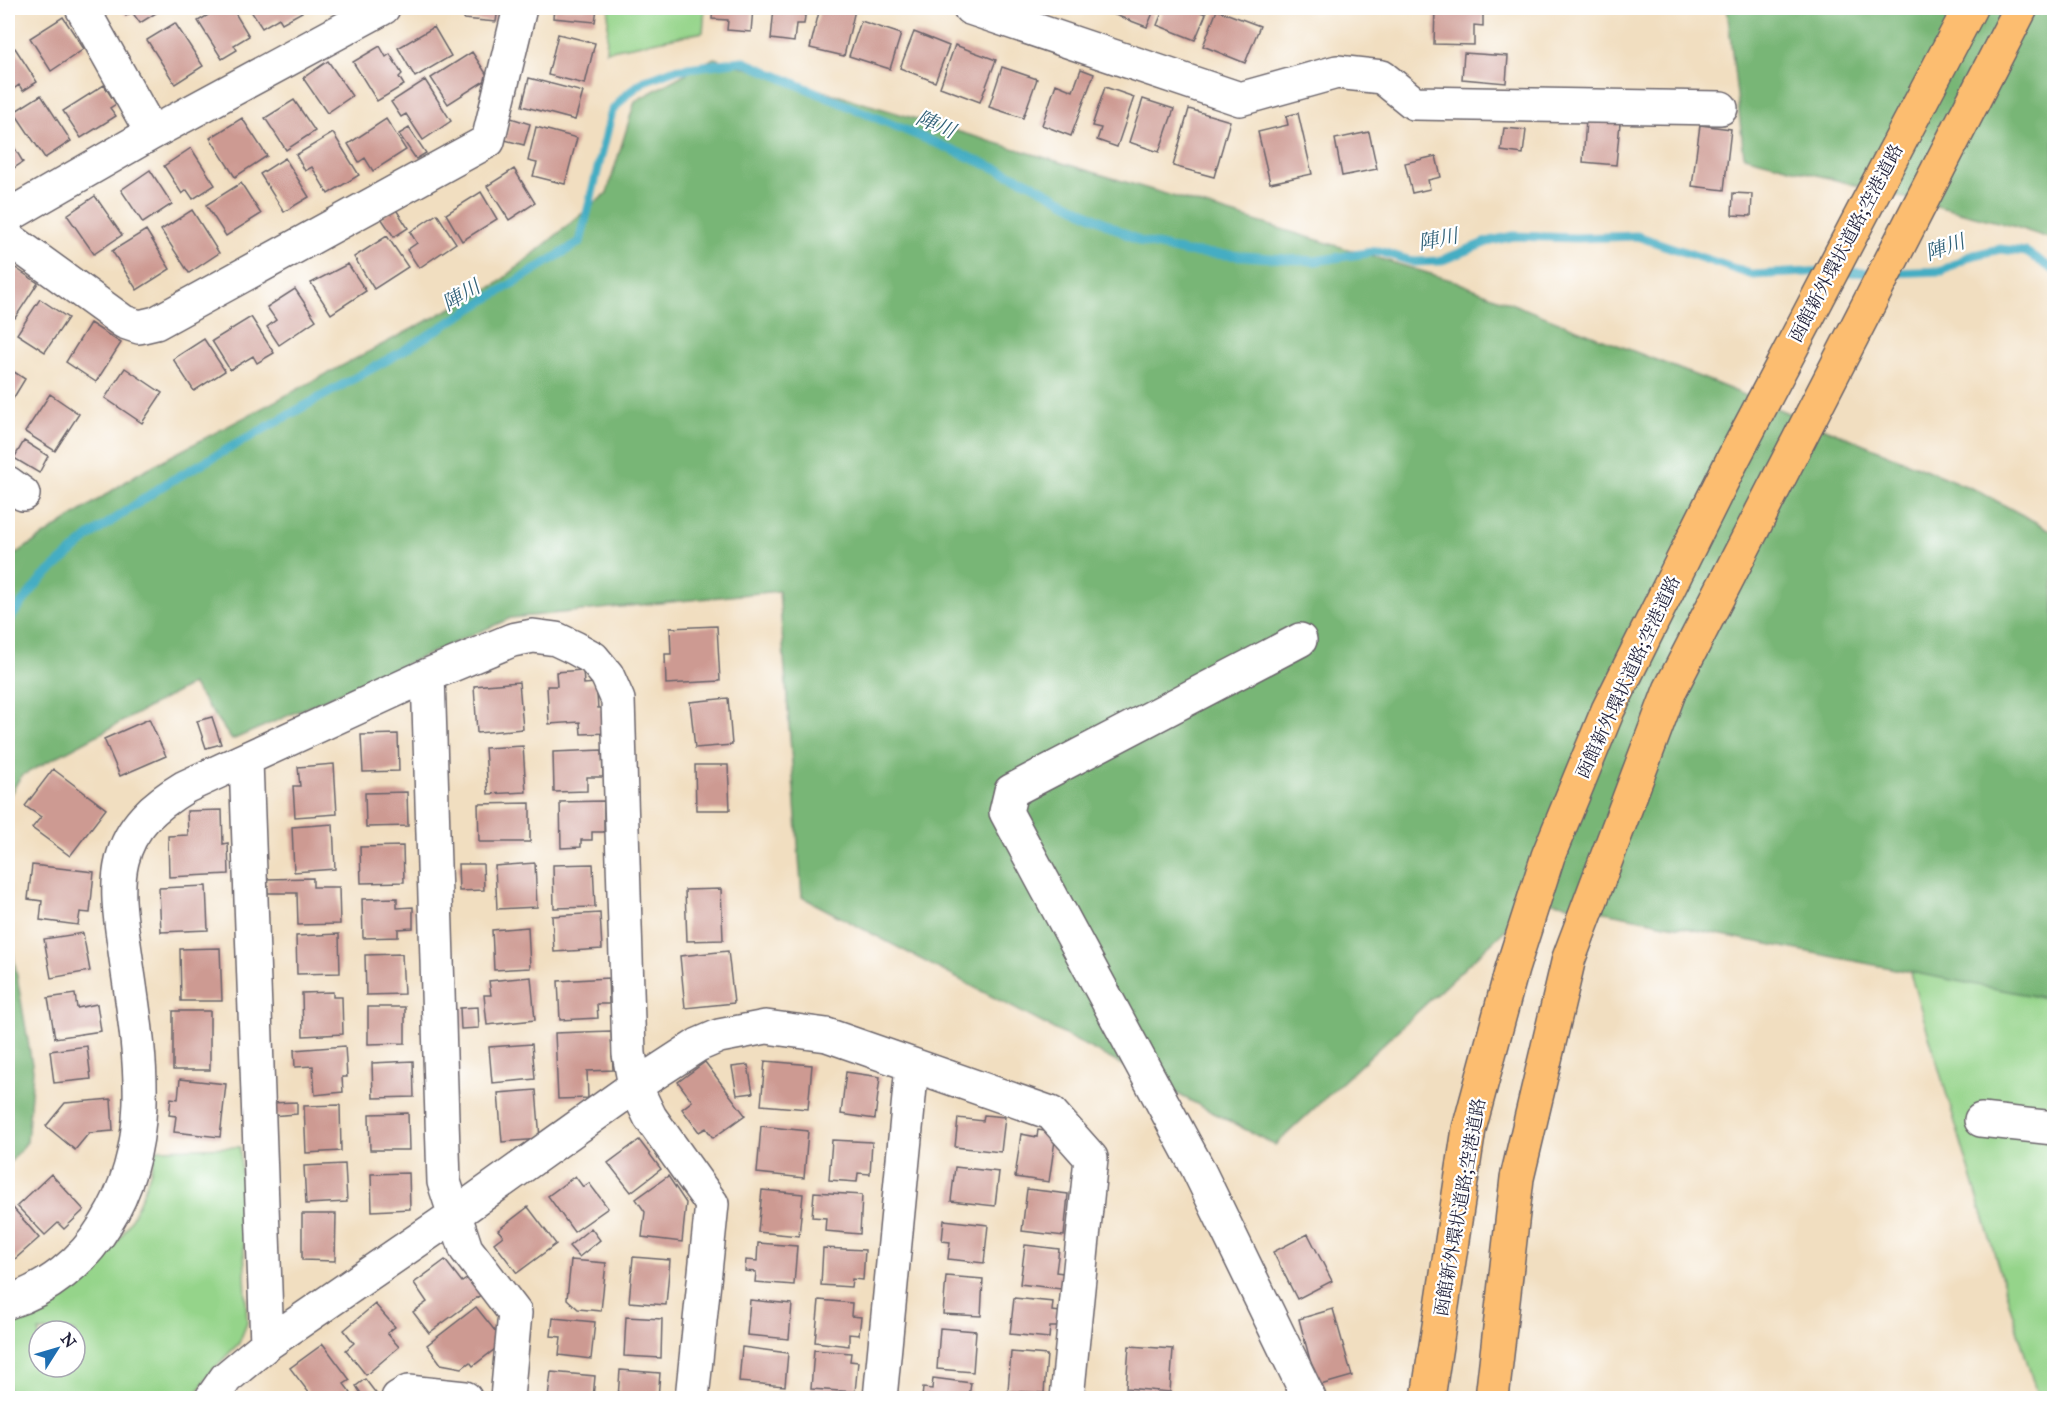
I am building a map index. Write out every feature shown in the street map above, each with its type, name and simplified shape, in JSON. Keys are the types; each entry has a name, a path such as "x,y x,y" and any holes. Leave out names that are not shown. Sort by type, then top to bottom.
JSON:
{"highway":[{"name":"函館新外環状道路;空港道路","path":"1428,1398 1469,1129 1512,969 1548,856 1608,711 1731,464 1970,8"},
{"path":"1492,1398 1517,1178 1569,958 1670,690 2021,8"}],"street":[{"path":"82,8 152,133"},
{"path":"8,216 152,133 383,8"},
{"path":"8,238 124,322 138,327 156,323 488,141 520,8"},
{"path":"970,8 1240,99 1336,72 1382,77 1414,103 1721,108"},
{"path":"8,1302 44,1286 65,1272 98,1237 126,1185 135,1155 142,1089 141,1065 119,886 126,845 136,828 166,798 185,787 246,761 428,675 489,648 532,636 556,639 592,658 607,675 618,700 629,1053 634,1086 650,1117 712,1204 692,1398"},
{"path":"1300,640 1011,791 1006,812 1197,1167 1309,1398"},
{"path":"428,675 444,1182 453,1216 466,1249 515,1313 507,1398"},
{"path":"246,761 267,1344"},
{"path":"212,1398 226,1378 267,1344 453,1216 634,1086 708,1040 742,1030 766,1027 827,1035 1051,1113 1091,1158 1067,1398"},
{"path":"880,1398 912,1066"},
{"path":"1982,1120 2055,1128"},
{"path":"398,1398 408,1392 465,1398"}],"green space":[{"path":"609,8 705,8 703,32 606,51"},
{"path":"1727,8 2054,8 2054,240 2013,226 1744,156"},
{"path":"714,58 1454,281 1715,383 1978,491 2054,532 2054,1000 1538,899 1275,1145 802,897 779,591 511,618 232,740 192,684 21,776 8,798 8,559 139,473 497,284 607,193 635,101"},
{"path":"1798,601 2054,625 2054,1398 2038,1398"},
{"path":"8,924 33,1070 27,1142 8,1165"},
{"path":"240,1147 247,1323 239,1343 209,1374 194,1398 8,1398 8,1323 65,1293 106,1257 136,1210 157,1149"}],"building":[{"path":"121,8 164,8 140,23 132,12 126,16"},
{"path":"220,8 232,8 249,36 234,45 237,50 222,59 198,21"},
{"path":"249,8 299,8 302,12 282,23 279,18 262,28"},
{"path":"466,8 498,8 496,22 464,19"},
{"path":"554,8 597,8 595,22 553,18"},
{"path":"713,8 753,8 751,32 727,30 728,20 712,19"},
{"path":"774,8 806,8 804,24 796,24 794,42 771,39"},
{"path":"820,8 855,10 844,56 810,48"},
{"path":"1112,8 1155,8 1147,27 1110,13"},
{"path":"1164,8 1189,8 1206,14 1195,40 1157,25"},
{"path":"1435,8 1483,8 1483,26 1474,25 1474,45 1434,44"},
{"path":"1217,10 1260,26 1245,63 1203,46"},
{"path":"63,17 84,49 51,71 30,38"},
{"path":"861,21 901,34 890,69 849,56"},
{"path":"175,23 203,66 175,84 147,40"},
{"path":"434,27 451,56 415,77 398,48"},
{"path":"914,32 949,46 935,82 900,68"},
{"path":"558,34 595,43 585,84 548,75"},
{"path":"955,45 996,60 980,102 940,87"},
{"path":"380,46 386,57 390,54 402,74 399,77 404,85 377,101 353,62"},
{"path":"15,48 37,82 23,91 19,85 8,93 8,53"},
{"path":"472,52 489,78 448,104 431,78"},
{"path":"1464,53 1508,56 1506,83 1462,79"},
{"path":"328,61 352,96 327,113 303,78"},
{"path":"1002,67 1037,79 1023,118 989,107"},
{"path":"1081,69 1094,74 1071,136 1042,125 1056,84 1073,91"},
{"path":"529,78 583,92 575,120 522,106"},
{"path":"425,80 451,121 423,140 406,114 401,117 391,102"},
{"path":"104,85 116,104 110,108 116,116 81,138 63,111"},
{"path":"1105,87 1134,97 1117,147 1097,140 1101,128 1092,126"},
{"path":"41,95 71,141 45,158 14,112"},
{"path":"1143,99 1174,109 1159,152 1129,142"},
{"path":"294,100 315,131 286,150 265,118"},
{"path":"1189,109 1230,121 1214,177 1173,166"},
{"path":"1298,113 1312,174 1270,183 1258,132 1288,125 1286,116"},
{"path":"242,118 267,156 235,177 210,138"},
{"path":"511,118 530,124 524,145 505,140"},
{"path":"386,119 406,150 373,171 365,158 359,162 348,144"},
{"path":"1586,120 1620,123 1616,165 1583,162"},
{"path":"1700,125 1731,129 1724,190 1692,186"},
{"path":"536,127 577,138 565,184 533,176 537,163 528,161"},
{"path":"409,128 426,153 416,159 399,134"},
{"path":"1504,128 1526,130 1523,154 1501,151"},
{"path":"1369,132 1377,169 1342,176 1335,139"},
{"path":"333,133 359,175 328,194 312,167 305,171 296,155"},
{"path":"8,137 23,162 8,172"},
{"path":"191,148 215,185 193,199 187,190 182,194 164,166"},
{"path":"1436,156 1441,177 1428,180 1430,189 1412,193 1405,163"},
{"path":"285,158 309,197 284,212 260,174"},
{"path":"514,169 535,203 509,220 487,186"},
{"path":"150,170 172,204 143,223 121,190"},
{"path":"241,183 261,214 226,236 206,205"},
{"path":"481,192 497,219 462,241 446,214"},
{"path":"1733,193 1752,194 1751,216 1732,215"},
{"path":"95,196 122,235 94,254 67,215"},
{"path":"395,208 408,228 394,237 381,218"},
{"path":"192,210 219,253 189,273 161,230"},
{"path":"437,214 456,243 419,268 407,250 417,243 410,232"},
{"path":"146,230 170,269 137,290 112,251"},
{"path":"387,236 408,267 374,289 354,257"},
{"path":"8,263 38,283 15,318 8,313"},
{"path":"348,264 366,291 331,314 311,283"},
{"path":"295,289 316,320 279,345 267,327 276,320 267,307"},
{"path":"40,299 68,318 45,352 17,334"},
{"path":"251,317 274,353 257,363 253,356 230,370 212,341"},
{"path":"90,323 121,343 96,382 66,362"},
{"path":"204,339 225,371 194,391 173,359"},
{"path":"8,368 25,379 8,407"},
{"path":"125,368 162,393 142,423 105,398"},
{"path":"50,394 79,414 55,451 25,432"},
{"path":"24,441 48,456 39,473 14,458"},
{"path":"717,626 720,681 666,684 665,654 671,654 670,628"},
{"path":"583,670 584,684 596,683 598,708 608,708 609,733 581,734 580,722 549,724 547,686 557,686 556,672"},
{"path":"519,682 523,729 477,733 474,686"},
{"path":"728,698 732,745 695,748 690,702"},
{"path":"212,717 221,744 206,748 197,721"},
{"path":"149,719 166,756 120,776 104,739"},
{"path":"398,734 399,771 363,772 361,735"},
{"path":"523,746 526,792 488,794 485,748"},
{"path":"602,750 603,777 587,777 587,791 554,792 553,752"},
{"path":"334,764 337,814 295,817 293,786 300,786 298,767"},
{"path":"695,765 728,765 730,810 696,810"},
{"path":"53,769 106,809 70,856 32,828 41,817 25,806"},
{"path":"407,792 408,826 366,827 365,793"},
{"path":"604,801 604,832 592,832 592,840 581,840 581,847 561,848 560,802"},
{"path":"530,803 530,842 479,842 478,804"},
{"path":"222,810 223,844 228,843 229,874 169,877 168,836 188,835 187,811"},
{"path":"333,824 335,869 294,872 292,827"},
{"path":"403,846 404,882 361,883 360,847"},
{"path":"535,863 537,907 497,909 495,866"},
{"path":"458,864 483,864 484,890 459,891"},
{"path":"593,864 595,907 554,908 553,865"},
{"path":"32,865 94,872 90,913 80,912 78,925 40,920 42,901 28,899"},
{"path":"313,878 313,887 339,887 340,924 298,925 297,893 268,893 267,879"},
{"path":"206,886 208,930 161,932 159,888"},
{"path":"721,889 723,940 687,941 685,890"},
{"path":"397,898 397,908 413,907 413,928 398,929 398,937 363,938 362,899"},
{"path":"600,913 602,949 554,952 552,916"},
{"path":"528,927 530,968 494,970 492,930"},
{"path":"83,933 90,971 51,978 44,939"},
{"path":"339,934 340,973 297,974 296,936"},
{"path":"220,948 222,1001 181,1001 180,949"},
{"path":"728,951 734,1003 685,1008 680,956"},
{"path":"402,954 404,994 366,995 365,955"},
{"path":"531,977 535,1020 487,1025 484,995 491,995 489,981"},
{"path":"608,978 609,1004 597,1004 598,1018 560,1020 558,981"},
{"path":"333,992 333,997 342,997 343,1034 303,1036 302,993"},
{"path":"75,994 77,1008 97,1004 101,1031 55,1038 48,998"},
{"path":"368,1007 405,1007 405,1043 368,1044"},
{"path":"478,1007 479,1028 461,1029 460,1008"},
{"path":"173,1011 210,1011 210,1070 173,1070"},
{"path":"611,1031 613,1070 587,1071 588,1098 558,1099 555,1033"},
{"path":"532,1044 535,1079 492,1083 489,1047"},
{"path":"87,1046 91,1079 54,1083 50,1051"},
{"path":"345,1046 347,1077 342,1077 343,1092 315,1095 313,1066 295,1067 294,1050"},
{"path":"413,1061 414,1097 373,1098 372,1063"},
{"path":"765,1061 812,1065 808,1109 761,1105"},
{"path":"705,1062 745,1115 713,1138 706,1128 699,1132 682,1109 692,1101 678,1082"},
{"path":"748,1065 753,1093 737,1095 732,1067"},
{"path":"846,1072 880,1077 875,1119 841,1114"},
{"path":"180,1079 226,1084 220,1137 174,1132 176,1116 169,1115 171,1098 178,1099"},
{"path":"536,1090 540,1139 502,1142 498,1093"},
{"path":"111,1099 113,1131 89,1133 75,1150 46,1126 65,1103"},
{"path":"297,1102 297,1114 270,1116 270,1103"},
{"path":"340,1105 341,1151 306,1153 304,1106"},
{"path":"408,1113 409,1150 370,1150 369,1114"},
{"path":"984,1115 1005,1117 1001,1152 955,1147 958,1118 983,1121"},
{"path":"761,1126 808,1131 804,1178 757,1173"},
{"path":"1038,1130 1056,1133 1049,1182 1015,1177 1021,1134 1037,1137"},
{"path":"639,1140 661,1169 631,1192 608,1163"},
{"path":"832,1140 872,1142 870,1174 858,1173 857,1182 829,1180"},
{"path":"345,1164 347,1202 306,1204 304,1166"},
{"path":"955,1167 999,1172 995,1206 951,1201"},
{"path":"409,1173 410,1209 372,1211 371,1174"},
{"path":"51,1174 84,1210 64,1229 58,1223 45,1235 17,1206"},
{"path":"575,1176 583,1187 589,1183 608,1208 574,1232 548,1196"},
{"path":"668,1176 686,1203 682,1242 642,1237 645,1212 636,1199"},
{"path":"1027,1189 1068,1194 1064,1236 1022,1231"},
{"path":"762,1190 803,1194 799,1236 758,1232"},
{"path":"814,1192 862,1195 860,1234 825,1231 826,1218 812,1217"},
{"path":"8,1202 39,1238 8,1265"},
{"path":"528,1207 556,1244 517,1273 494,1243 503,1236 498,1230"},
{"path":"302,1214 336,1214 335,1261 302,1260"},
{"path":"944,1220 988,1225 984,1263 948,1259 950,1242 942,1241"},
{"path":"591,1228 600,1240 579,1257 569,1246"},
{"path":"1308,1234 1332,1281 1297,1299 1273,1252"},
{"path":"758,1243 797,1246 794,1285 755,1282 756,1272 745,1271 746,1260 757,1261"},
{"path":"1025,1245 1059,1249 1056,1272 1063,1273 1061,1289 1020,1284"},
{"path":"823,1248 865,1250 863,1280 852,1279 851,1287 821,1285"},
{"path":"633,1257 670,1260 666,1305 629,1302"},
{"path":"445,1260 462,1282 474,1274 486,1291 429,1333 413,1312 427,1302 414,1283"},
{"path":"571,1260 606,1263 601,1311 578,1309 567,1299"},
{"path":"946,1276 983,1279 981,1316 943,1314"},
{"path":"1014,1298 1053,1302 1052,1311 1061,1312 1059,1327 1050,1327 1049,1338 1010,1334"},
{"path":"750,1300 792,1304 789,1339 747,1335"},
{"path":"819,1300 852,1303 851,1316 861,1317 859,1335 849,1334 849,1346 815,1342"},
{"path":"375,1304 395,1327 387,1333 399,1347 366,1375 346,1350 354,1343 344,1330"},
{"path":"476,1307 504,1342 473,1366 470,1362 462,1368 441,1364 427,1345"},
{"path":"1333,1309 1352,1376 1317,1386 1299,1319"},
{"path":"626,1317 662,1319 661,1358 624,1356"},
{"path":"553,1318 595,1322 591,1359 559,1355 561,1337 551,1336"},
{"path":"940,1328 976,1331 973,1372 937,1369"},
{"path":"323,1344 350,1380 344,1384 351,1393 344,1398 313,1398 290,1368"},
{"path":"1129,1346 1173,1349 1170,1392 1126,1388"},
{"path":"742,1347 788,1353 785,1386 739,1382"},
{"path":"814,1350 851,1353 850,1361 858,1362 855,1392 811,1389"},
{"path":"1011,1352 1047,1355 1044,1393 1008,1391"},
{"path":"620,1370 660,1373 658,1398 618,1398"},
{"path":"551,1372 595,1376 593,1398 548,1398"},
{"path":"933,1378 971,1383 969,1398 922,1398 923,1388 932,1389"},
{"path":"365,1379 378,1396 364,1398 356,1386"}],"waterway":[{"name":"陣川","path":"8,621 40,580 90,536 167,483 396,355 580,242 612,111 626,95 644,81 673,70 742,61 1028,182 1139,241 1185,252 1315,261 1379,251 1414,262 1440,261 1487,242 1513,236 1576,238 1637,236 1753,275 1826,271"},
{"name":"陣川","path":"1890,273 1942,271 1970,256 2000,249 2026,252 2054,270"},
{"name":"陣川","path":"1839,272 1877,273"}]}
